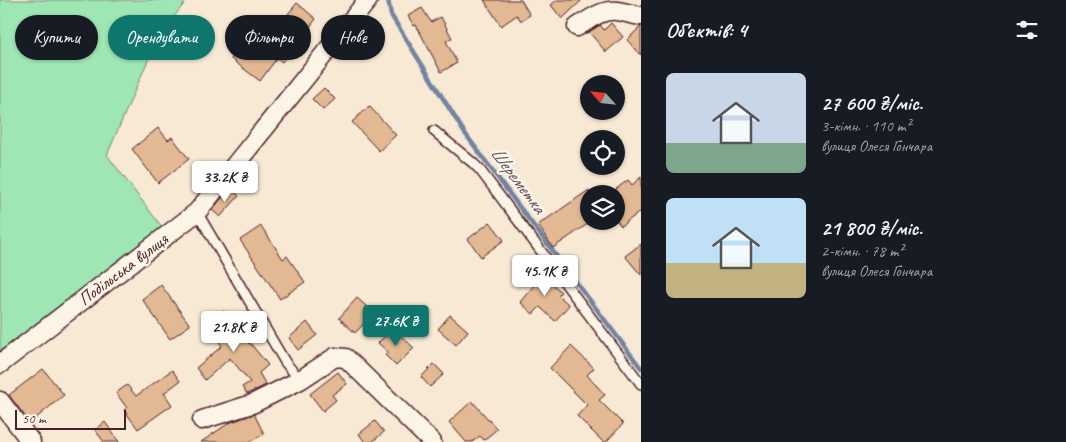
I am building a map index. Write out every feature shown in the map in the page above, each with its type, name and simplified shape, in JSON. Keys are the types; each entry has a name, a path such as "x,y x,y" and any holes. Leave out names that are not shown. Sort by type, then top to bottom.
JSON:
{"street":[{"name":"Подільська вулиця","path":"0,364 197,212 368,0"},
{"path":"577,27 607,11 641,16"},
{"path":"202,420 252,404 300,380 335,357 346,358 432,442"},
{"path":"0,401 32,442"}],"lane":[{"path":"434,131 473,162 480,170 641,384"},
{"path":"197,212 285,362 300,380"}],"green space":[{"path":"0,0 187,0 175,15 108,15 108,60 148,60 107,155 168,235 0,364"}],"building":[{"path":"484,0 521,0 530,15 521,21 517,15 501,26"},
{"path":"557,0 582,0 562,19 551,5"},
{"path":"297,3 316,19 311,25 311,15 287,15"},
{"path":"422,8 431,22 441,17 452,38 446,41 457,63 441,72 416,25 414,26 408,16"},
{"path":"611,23 623,37 606,52 589,32 600,25 604,30"},
{"path":"641,26 641,55 627,40"},
{"path":"232,60 276,60 260,81"},
{"path":"324,88 335,99 323,110 312,99"},
{"path":"369,106 396,135 379,151 352,122"},
{"path":"158,128 168,140 172,137 189,159 158,183 132,149"},
{"path":"641,177 641,211 625,223 625,185 621,185 628,180 632,185"},
{"path":"230,188 239,196 220,217 212,210"},
{"path":"580,196 580,229 553,248 538,225"},
{"path":"490,222 504,240 481,257 468,239"},
{"path":"261,226 283,259 287,256 305,282 280,299 240,240"},
{"path":"641,244 641,275 625,256"},
{"path":"544,270 553,278 550,282 561,292 558,295 569,305 555,321 540,307 533,314 520,302 535,284 532,282"},
{"path":"161,285 190,325 170,339 142,299"},
{"path":"357,298 374,313 355,333 339,318"},
{"path":"224,311 268,365 259,373 266,385 247,394 242,387 250,382 230,358 205,380 196,368 222,346 206,324"},
{"path":"450,315 468,331 456,345 438,329"},
{"path":"307,322 317,335 298,350 289,338"},
{"path":"393,328 414,348 396,366 385,355 388,352 378,343"},
{"path":"571,346 594,368 587,375 605,395 599,400 623,424 606,442 603,442 577,416 587,405 550,368"},
{"path":"434,364 444,374 430,387 421,377"},
{"path":"43,369 64,395 30,423 9,395"},
{"path":"172,370 180,381 164,393 172,405 138,429 124,410 127,408 116,393 127,385 136,396"},
{"path":"338,372 347,384 332,395 336,400 323,411 310,394"},
{"path":"472,401 497,429 484,440 480,436 472,442 466,442 449,422"},
{"path":"254,414 264,434 249,442 201,442 229,423"},
{"path":"375,421 384,432 372,442 365,442 359,434"},
{"path":"105,422 119,442 104,442 95,430"}],"waterway":[{"name":"Шереметка","path":"388,0 391,15 464,132 641,368"}]}
